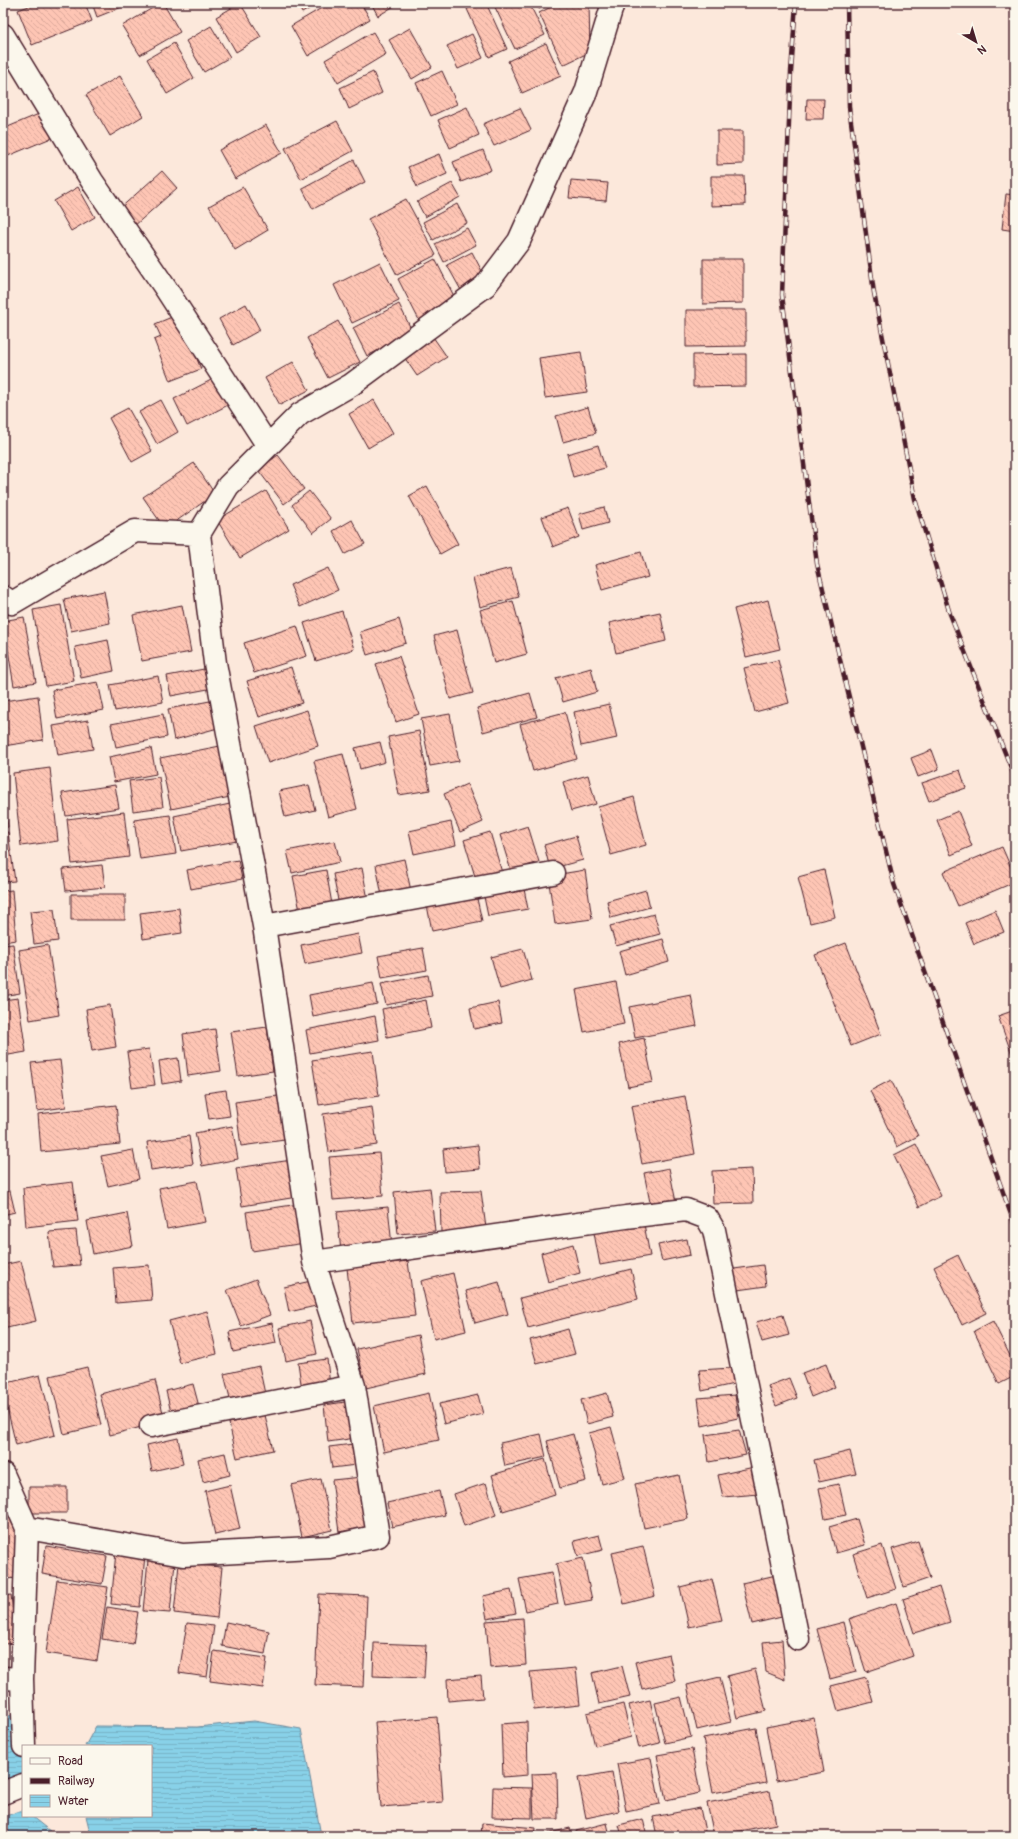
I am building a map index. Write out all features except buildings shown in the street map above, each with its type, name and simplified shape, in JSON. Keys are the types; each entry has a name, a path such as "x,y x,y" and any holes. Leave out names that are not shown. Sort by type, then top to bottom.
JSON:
{"street":[{"path":"27,1528 183,1555 329,1547 378,1536 354,1386 314,1262 264,926 215,663 199,534 228,486 300,414 350,385 485,286 519,241 586,92 613,3"},
{"path":"3,36 92,181 166,289 268,446"},
{"path":"3,597 12,603 135,531 199,534"},
{"path":"264,926 554,873"},
{"path":"314,1262 626,1217 686,1210 707,1218 714,1230 798,1639"},
{"path":"151,1426 354,1386"},
{"path":"3,1474 27,1528 13,1678 24,1745"},
{"path":"3,1792 22,1785"}],"water":[{"path":"25,1713 24,1745 22,1745 22,1792 3,1800 3,1717"},
{"path":"254,1721 301,1729 321,1835 91,1836 86,1817 152,1817 152,1745 86,1745 96,1726 197,1727"},
{"path":"22,1810 22,1817 32,1817 56,1836 3,1836 3,1817"}],"railway":[{"path":"796,3 791,72 782,295 817,564 894,884 1015,1226"},
{"path":"847,3 849,107 874,293 915,499 950,614 1015,778"}]}
